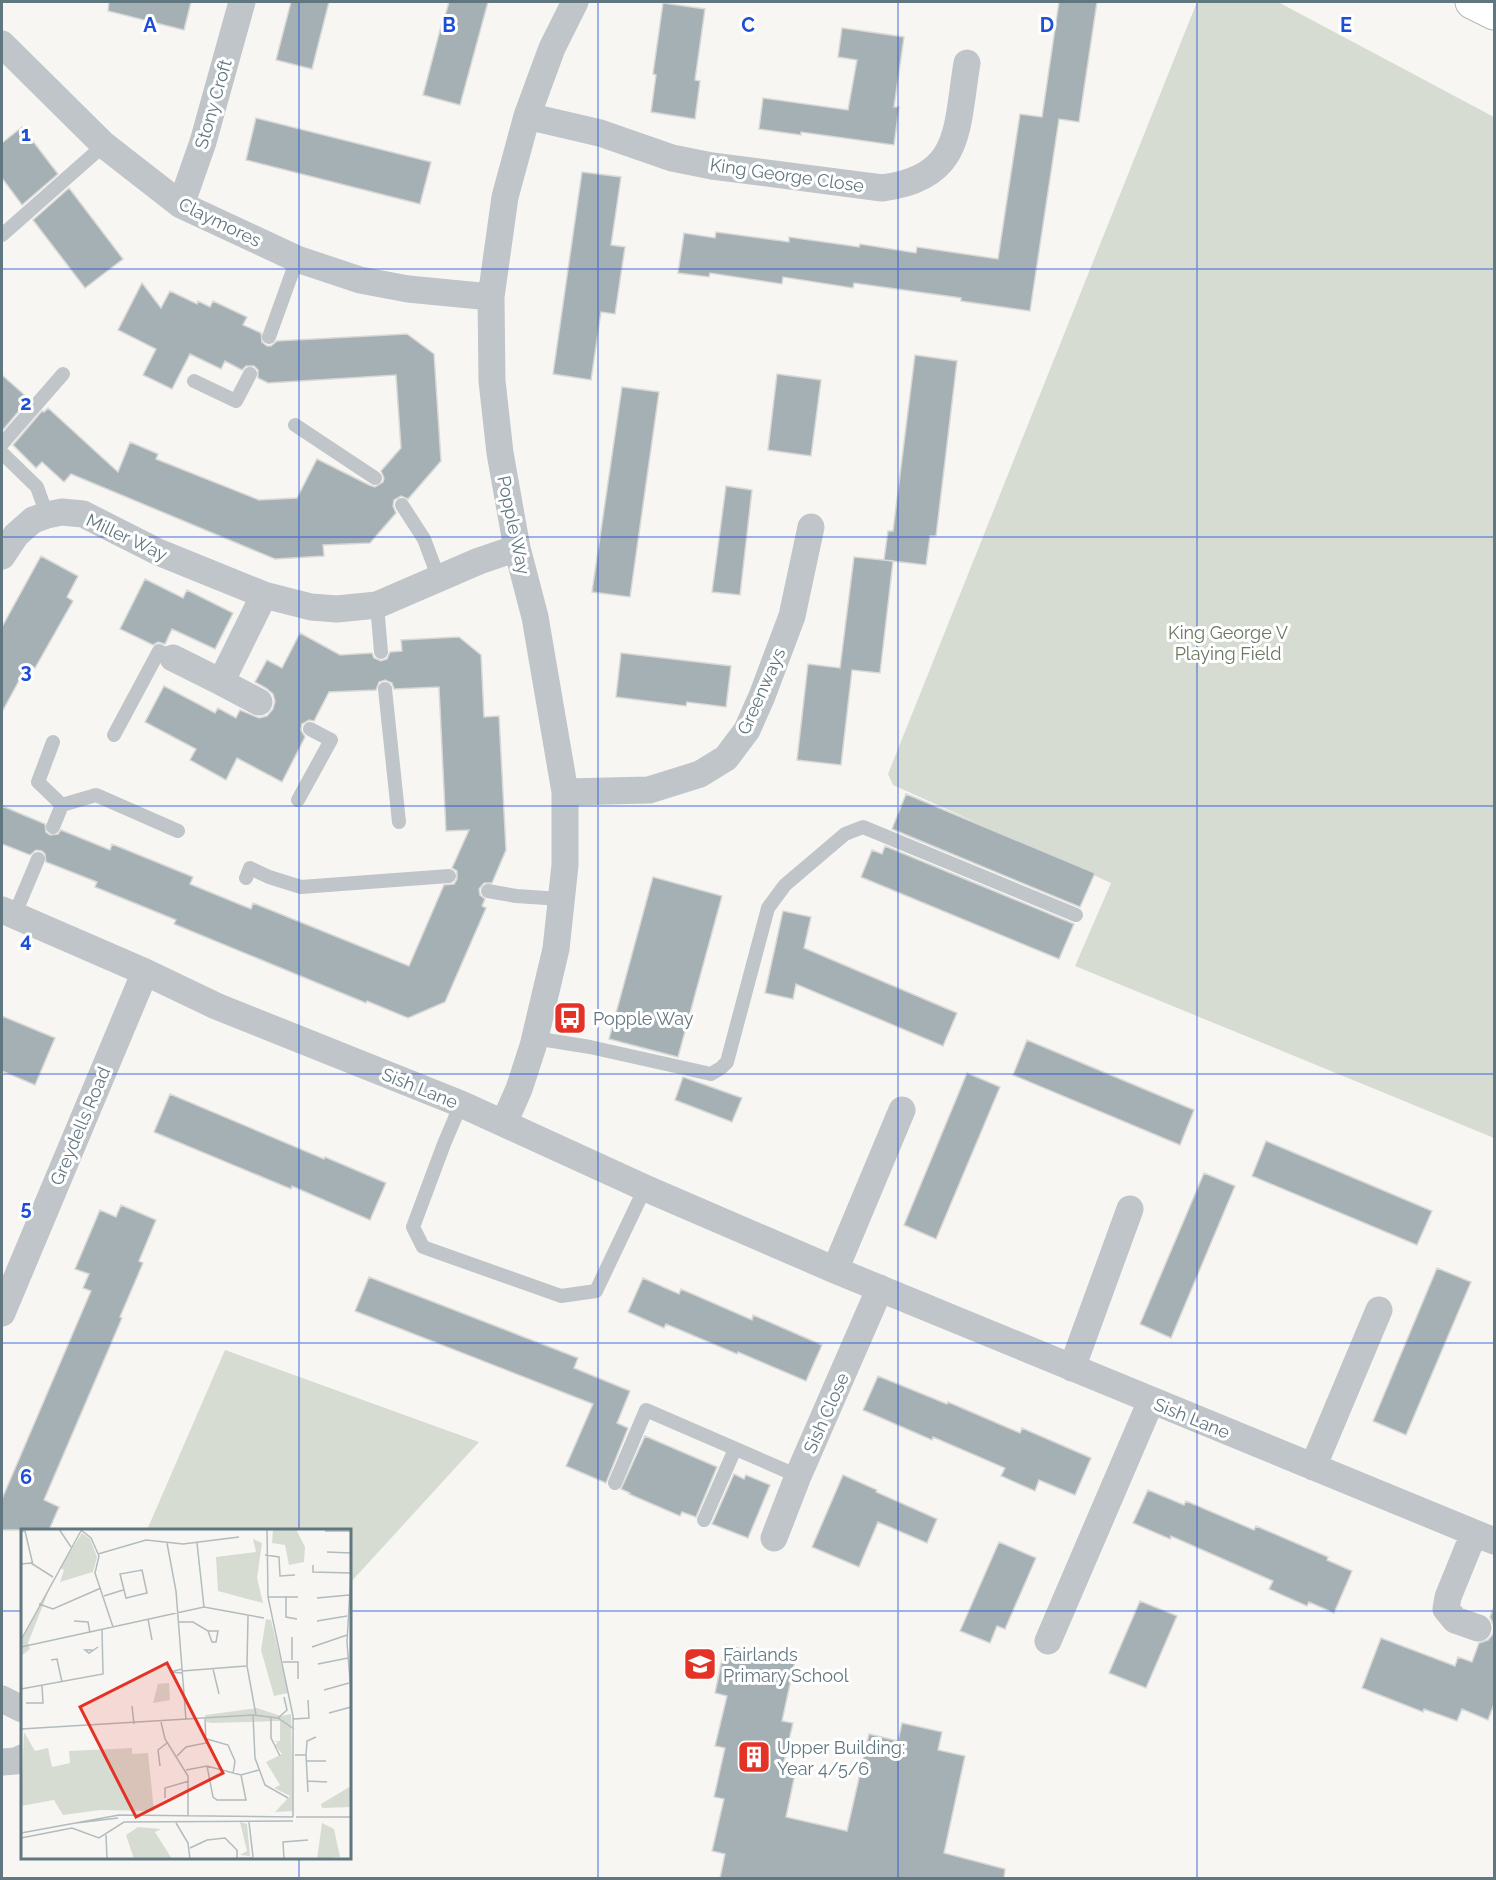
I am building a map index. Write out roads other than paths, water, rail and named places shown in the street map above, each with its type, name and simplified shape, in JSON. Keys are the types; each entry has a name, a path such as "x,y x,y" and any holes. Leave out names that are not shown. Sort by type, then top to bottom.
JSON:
{"main road":[{"path":"1472,2 1494,13"}],"street":[{"name":"Stony Croft","path":"181,205 203,142 242,2"},
{"name":"Popple Way","path":"504,1124 519,1089 556,949 565,865 565,792 536,617 517,548 500,453 492,381 491,297 505,197 527,116 552,48 575,2"},
{"name":"Claymores","path":"2,44 105,145 181,205 297,259 360,280 408,289 491,297"},
{"name":"King George Close","path":"527,116 600,133 672,158 702,164 882,188 900,186 919,180 945,159 954,141 967,63"},
{"name":"Miller Way","path":"2,556 16,535 33,520 62,512 83,514 158,552 264,595 311,607 337,609 377,605 479,561 517,548"},
{"name":"Greenways","path":"565,792 649,790 700,774 726,758 747,730 788,626 811,528"},
{"path":"221,682 264,595"},
{"path":"173,658 267,706"},
{"name":"Sish Lane","path":"8,913 145,972 216,1006 461,1104 645,1188 836,1270 1484,1537 1448,1597 1446,1609 1455,1620 1478,1628"},
{"name":"Greydells Road","path":"2,1313 145,972"},
{"path":"836,1270 902,1110"},
{"path":"1072,1368 1130,1209"},
{"name":"Sish Close","path":"774,1538 798,1476 880,1288"},
{"path":"1313,1467 1379,1310"},
{"path":"1048,1641 1150,1401"},
{"path":"2,1699 21,1708"},
{"path":"2,1762 21,1758"}],"lane":[{"path":"2,235 105,145"},
{"path":"269,337 297,259"},
{"path":"2,444 63,374"},
{"path":"194,381 236,400 250,374"},
{"path":"295,425 375,478"},
{"path":"2,453 37,487 47,515"},
{"path":"402,506 424,538 439,579"},
{"path":"377,605 381,652"},
{"path":"114,735 159,651 173,658"},
{"path":"385,689 399,822"},
{"path":"298,800 331,740 310,729"},
{"path":"52,742 38,782 62,805"},
{"path":"62,805 96,795 178,831"},
{"path":"53,827 62,805"},
{"path":"534,1038 590,1047 711,1074 721,1068 727,1062 768,908 785,885 844,834 863,827 1076,915"},
{"path":"8,913 38,859"},
{"path":"246,878 250,868 269,877 301,887 448,876"},
{"path":"488,891 524,897 561,899"},
{"path":"461,1104 413,1227 423,1247 561,1296 596,1291 645,1188"},
{"path":"615,1483 646,1410 798,1476"},
{"path":"704,1520 735,1449"}],"place":[{"name":"Popple Way","path":"570,1018"},
{"name":"Fairlands Primary School","path":"700,1664"},
{"name":"Upper Building: Year 4/5/6","path":"754,1757"}],"park label":[{"name":"King George V Playing Field","path":"1228,642"}]}
